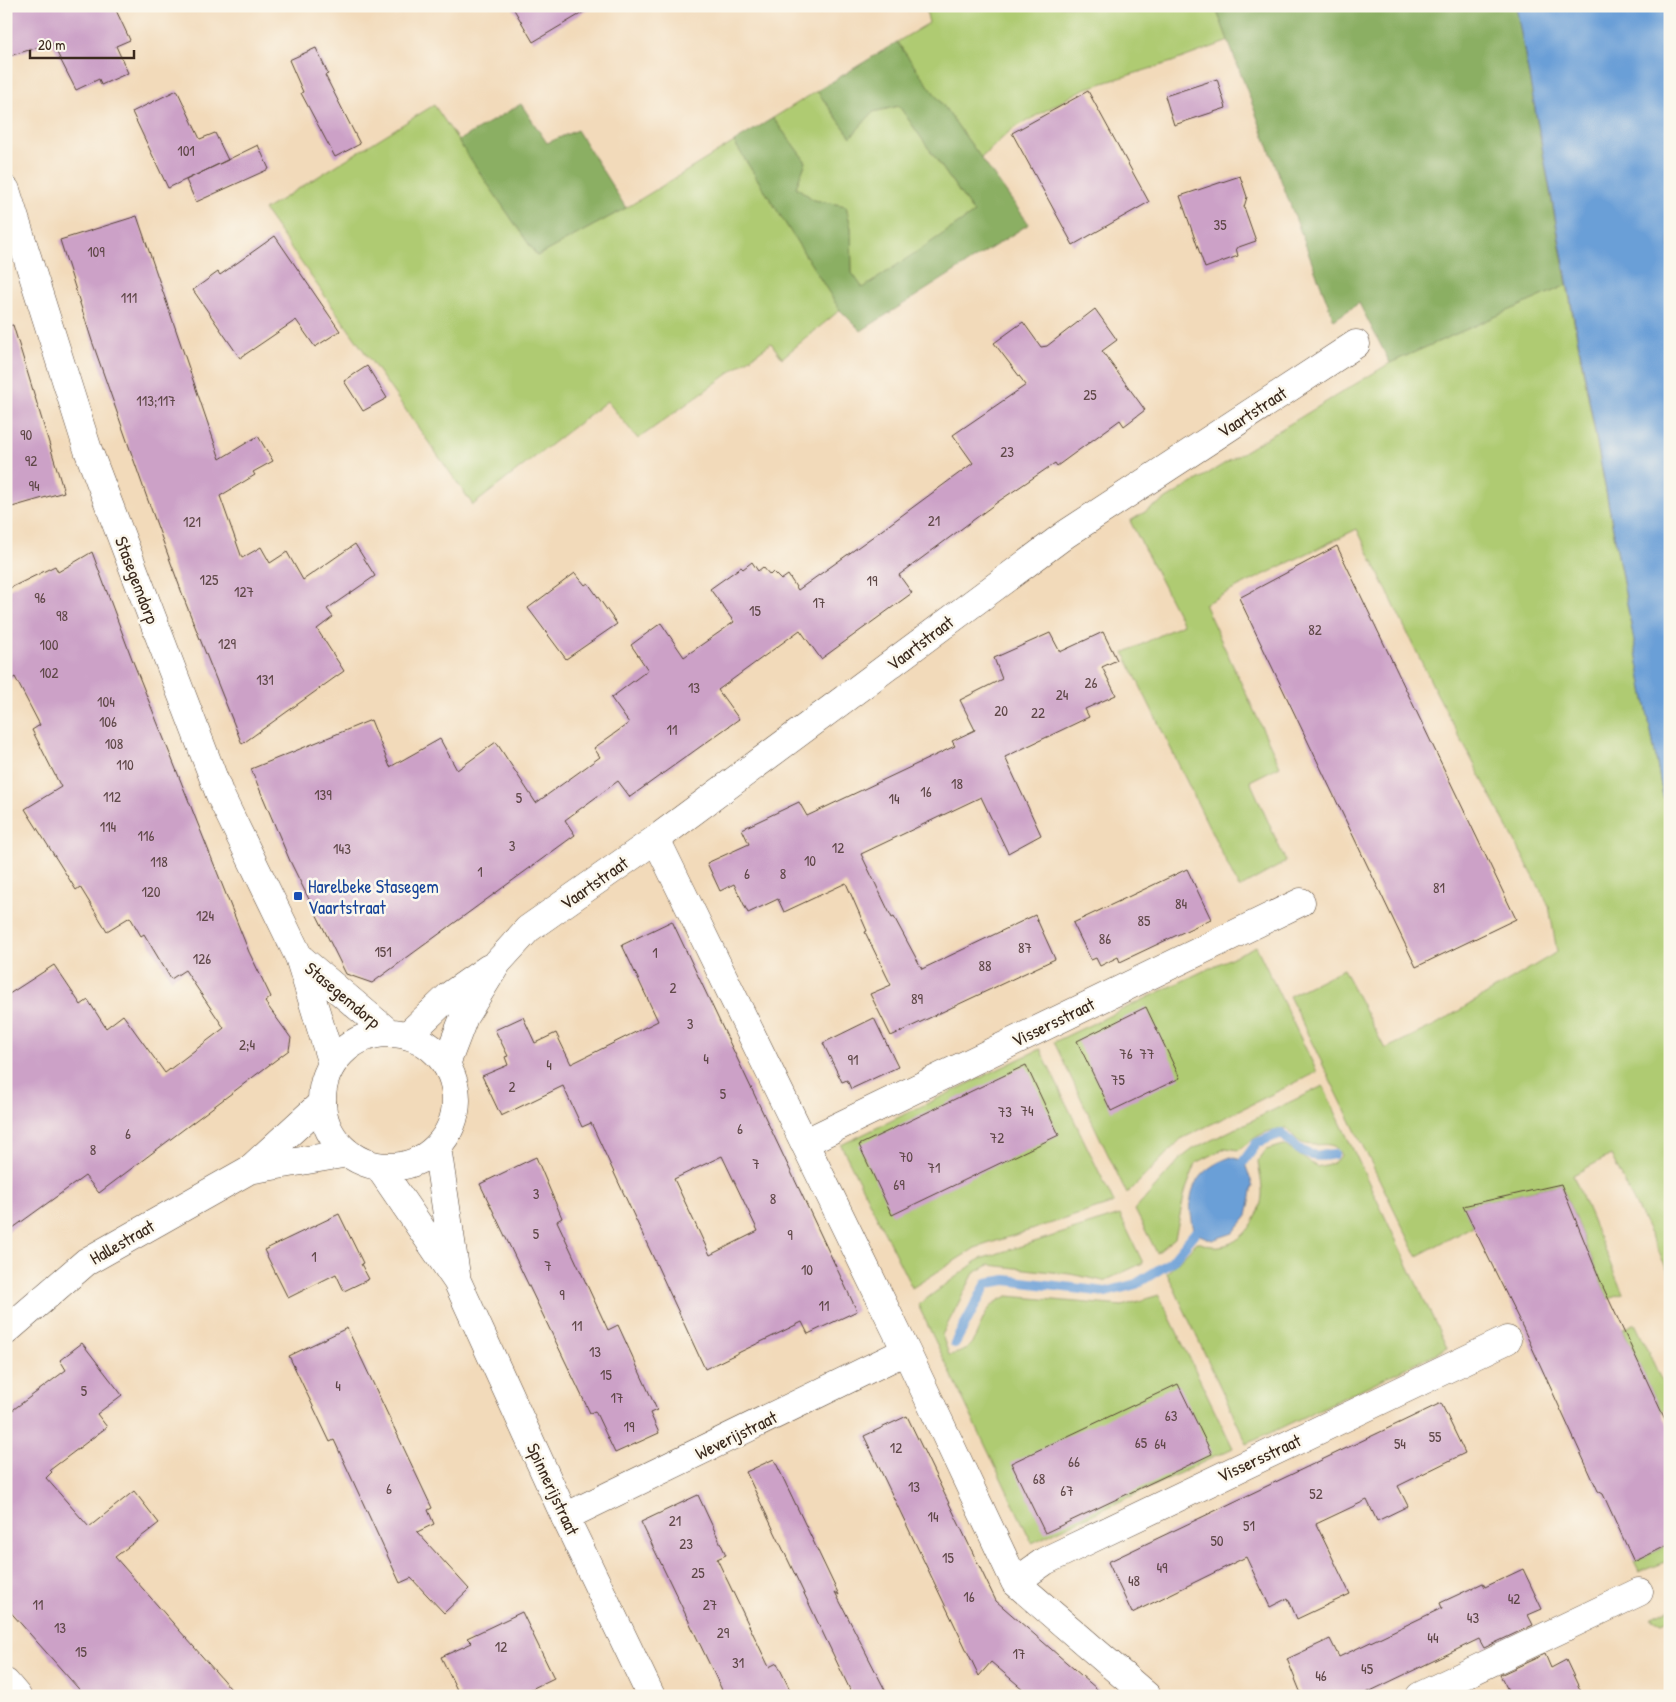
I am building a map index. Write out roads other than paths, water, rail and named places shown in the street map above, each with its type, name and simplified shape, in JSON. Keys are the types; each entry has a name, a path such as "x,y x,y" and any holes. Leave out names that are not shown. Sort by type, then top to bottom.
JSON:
{"street":[{"name":"Stasegemdorp","path":"6,190 88,450 220,794 298,958 332,1064"},
{"name":"Vaartstraat","path":"446,1064 464,1017 498,962 528,929 656,839 1066,534 1356,344"},
{"path":"656,839 906,1351 1016,1582 1146,1696"},
{"name":"Vissersstraat","path":"804,1143 1301,902"},
{"name":"Stasegemdorp","path":"298,958 398,1034"},
{"name":"Vaartstraat","path":"398,1034 448,996 498,962"},
{"path":"398,1034 436,1052 446,1064 454,1085 456,1107 450,1129 437,1147 420,1159 400,1166 379,1166 363,1162 348,1153 334,1139 325,1122 322,1103 324,1083 332,1064 347,1047 366,1036 398,1034"},
{"name":"Hallestraat","path":"6,1331 86,1262 249,1170 322,1103"},
{"name":"Spinnerijstraat","path":"437,1147 457,1281"},
{"name":"Hallestraat","path":"249,1170 348,1153"},
{"name":"Spinnerijstraat","path":"379,1166 457,1281 565,1517 651,1696"},
{"name":"Vissersstraat","path":"1016,1582 1045,1561 1507,1340"},
{"name":"Weverijstraat","path":"565,1517 906,1351"},
{"path":"1420,1696 1639,1592"},
{"path":"6,1683 17,1696"}],"water":[{"path":"1516,6 1670,6 1670,834"},
{"path":"1231,1157 1244,1161 1253,1186 1247,1216 1233,1233 1212,1240 1195,1233 1190,1207 1191,1196 1194,1186 1207,1169"}],"waterway":[{"path":"1244,1161 1257,1143 1281,1133 1299,1149 1310,1155 1325,1156 1334,1154"},
{"path":"955,1343 987,1283 1006,1280 1106,1292 1136,1284 1171,1262 1195,1233"}],"place":[{"name":"Harelbeke Stasegem Vaartstraat","path":"298,896"}]}
